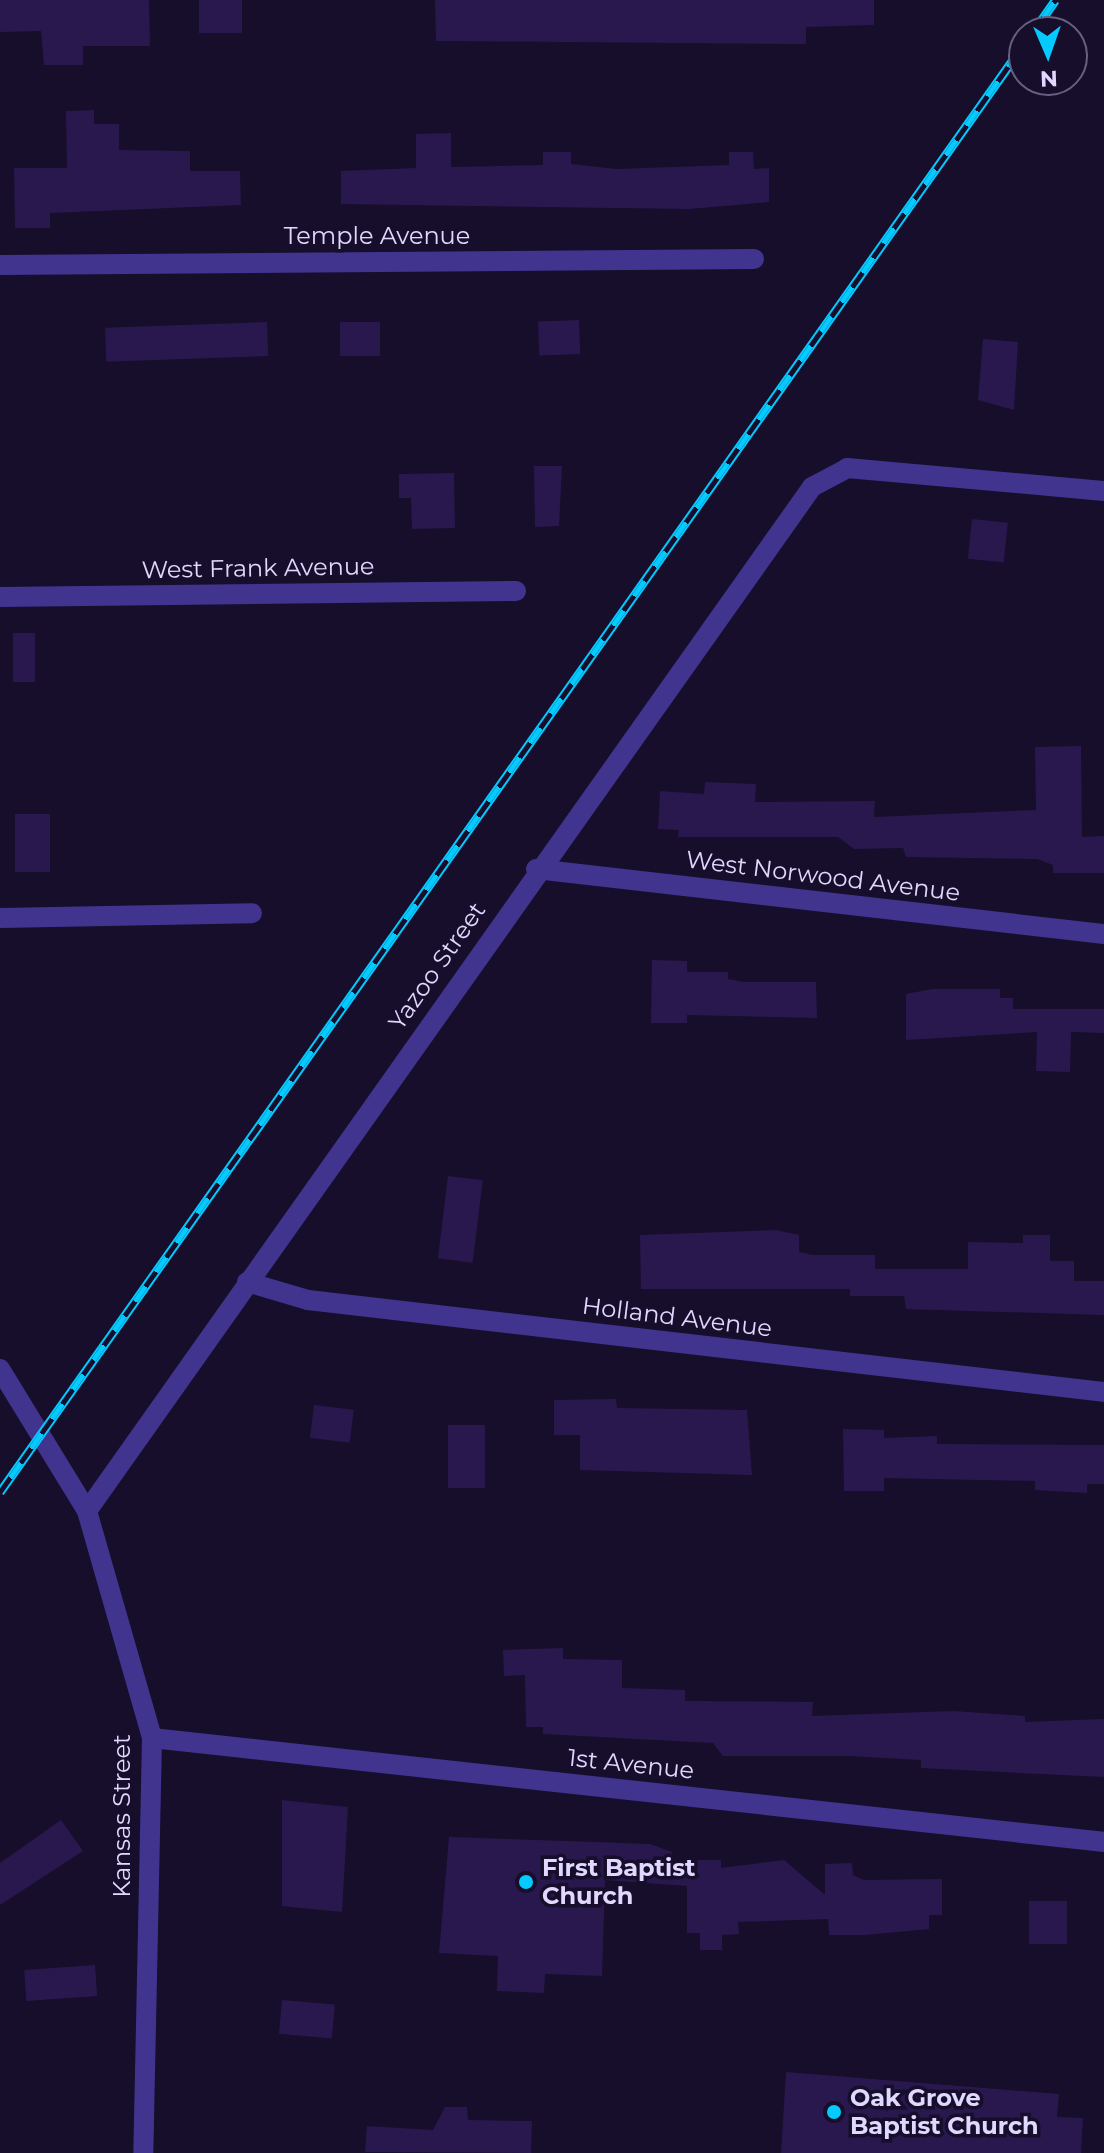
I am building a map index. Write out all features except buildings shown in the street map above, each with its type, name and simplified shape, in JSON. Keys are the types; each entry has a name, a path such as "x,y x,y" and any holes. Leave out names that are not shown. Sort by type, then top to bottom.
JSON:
{"street":[{"name":"Temple Avenue","path":"0,265 754,259"},
{"name":"Yazoo Street","path":"87,1511 536,869 812,487 847,468 1104,491"},
{"name":"West Frank Avenue","path":"0,597 516,591"},
{"name":"West Norwood Avenue","path":"536,869 1104,934"},
{"path":"0,918 252,913"},
{"name":"Holland Avenue","path":"247,1282 308,1300 1104,1392"},
{"name":"Kansas Street","path":"1,1372 87,1511 152,1738 143,2153"},
{"name":"1st Avenue","path":"152,1738 1104,1842"}],"railway":[{"path":"1044,16 1055,0"},
{"path":"0,1492 1008,67"}],"place":[{"name":"First Baptist Church","path":"526,1882"},
{"name":"Oak Grove Baptist Church","path":"834,2112"}]}
